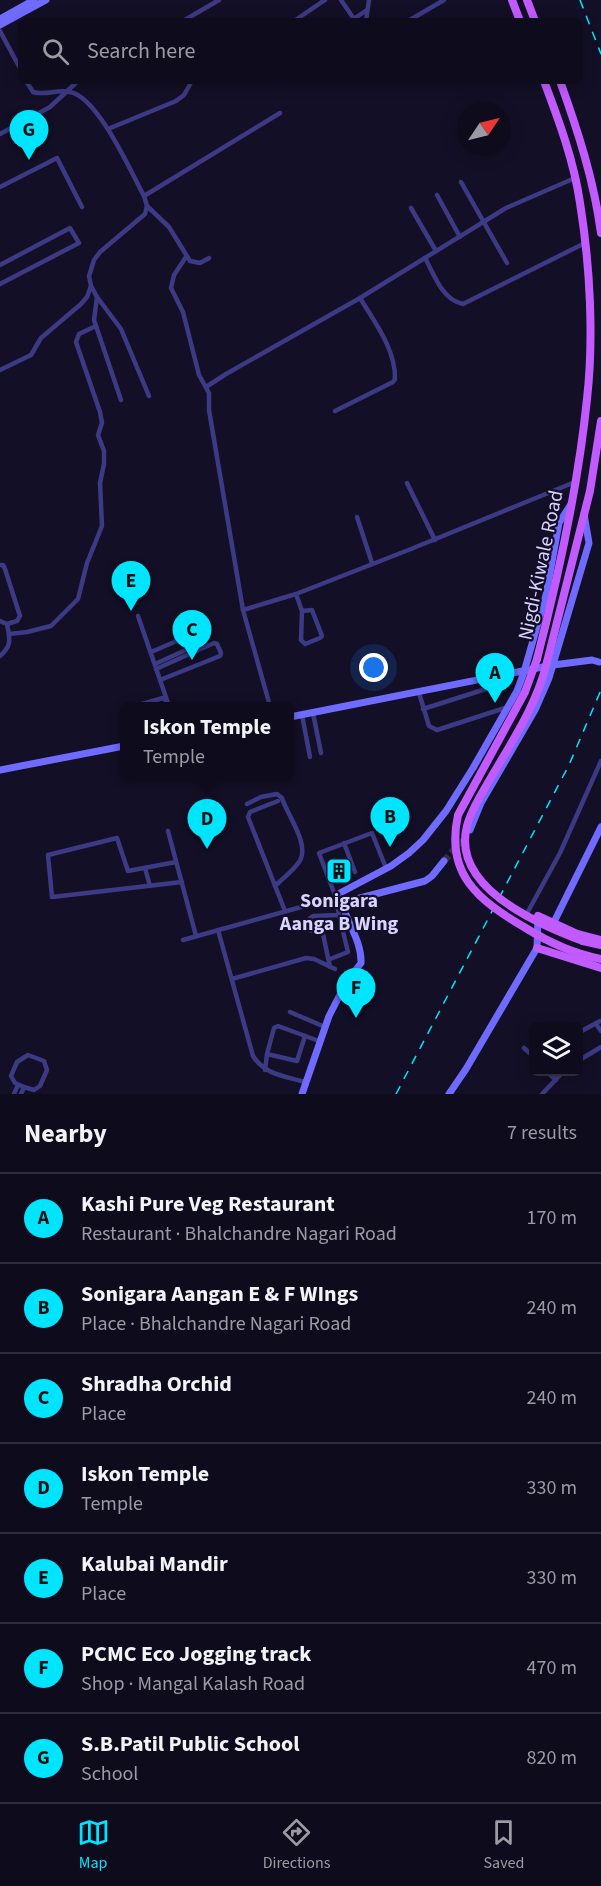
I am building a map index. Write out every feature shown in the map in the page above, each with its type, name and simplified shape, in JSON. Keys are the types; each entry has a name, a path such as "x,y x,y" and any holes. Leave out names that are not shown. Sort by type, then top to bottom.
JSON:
{"main road":[{"path":"512,0 519,18"},
{"path":"527,0 534,18"},
{"name":"Nigdi-Kiwale Road","path":"545,84 558,118 580,201 589,298 587,398 572,504 552,601 537,659 525,692 458,815 453,835 461,871 471,888 485,902 538,936 570,951 601,959"},
{"path":"561,84 585,155 601,233"},
{"name":"Nigdi-Kiwale Road","path":"601,421 590,491 541,687 472,811 465,835 469,862 477,877 496,897 560,933 582,942 601,945"},
{"path":"538,920 601,940"},
{"path":"537,948 601,968"}],"street":[{"path":"1,16 34,0"},
{"path":"0,25 46,0"},
{"path":"188,18 219,0"},
{"path":"298,18 325,0"},
{"path":"341,0 351,18"},
{"path":"367,18 369,0"},
{"path":"413,18 444,0"},
{"path":"355,18 368,10"},
{"path":"0,31 18,64"},
{"path":"28,84 33,92 42,94 65,92 76,94 97,113 144,196 147,206 145,214 108,244 94,260 89,276 97,297 121,329 149,396"},
{"path":"0,134 50,107 74,84"},
{"path":"108,129 176,101 184,95 190,84"},
{"path":"144,196 280,113"},
{"path":"0,187 57,158 82,207"},
{"path":"206,387 360,298 506,208 575,178"},
{"path":"461,182 507,263"},
{"path":"436,195 460,237"},
{"path":"147,206 170,227 186,257 195,263 209,258"},
{"path":"411,208 436,251"},
{"path":"0,265 70,228 79,243 0,284"},
{"path":"425,258 442,290 454,301 463,304 585,243"},
{"path":"186,257 174,274 171,288 183,312 194,361 209,393 208,410 243,610 269,702"},
{"path":"0,370 31,355 41,338 81,304 87,297 91,286"},
{"path":"97,297 94,313 96,326 120,400"},
{"path":"335,411 395,379 389,352 379,329 360,298"},
{"path":"9,634 51,626 78,599 87,563 102,526 100,483 104,450 98,435 102,423 76,342 79,334 96,326"},
{"path":"243,610 296,594 575,482"},
{"path":"407,483 435,540"},
{"path":"330,959 348,952 339,915 340,893 386,868 409,853 423,840 446,811 474,768 508,707 524,672 542,613 560,523 572,504"},
{"path":"470,830 481,803 535,710 553,665 589,543 584,513"},
{"path":"357,517 372,563"},
{"path":"0,565 5,569 20,616 17,621 7,624 0,621"},
{"path":"296,594 302,611 302,642 304,644 320,639 321,634 312,610 302,611"},
{"path":"138,616 168,702"},
{"path":"0,656 9,647 7,624"},
{"path":"151,652 195,635 200,644 163,663"},
{"path":"156,666 214,643 217,644 221,653 220,656 160,680"},
{"path":"158,649 169,677"},
{"path":"303,723 314,717 553,665 592,660 599,662"},
{"path":"423,709 489,688"},
{"path":"419,693 429,726 437,730 508,707"},
{"path":"149,702 163,698 167,702"},
{"path":"302,715 310,757"},
{"path":"294,716 314,717"},
{"path":"314,717 321,753"},
{"path":"0,770 120,747"},
{"path":"449,1094 537,948 538,920 525,918 560,853 601,761"},
{"path":"247,804 261,796 277,794 282,798 299,834 303,847 301,860 275,886"},
{"path":"278,801 250,812 248,817 285,911"},
{"path":"553,924 601,827"},
{"path":"168,831 196,936"},
{"path":"302,1094 325,1027 342,990 361,963 357,942 319,854 372,833 386,868"},
{"path":"176,862 128,871 117,838 48,855 52,897 182,882"},
{"path":"344,843 355,872"},
{"path":"183,940 285,911 425,881 444,861"},
{"path":"145,868 150,886"},
{"path":"232,979 306,958 314,958 333,968 323,934 309,930 310,918 339,915"},
{"path":"218,930 253,1056 265,1070 305,1082"},
{"path":"290,1012 325,1027"},
{"path":"583,1031 598,1022 601,1031"},
{"path":"265,1070 267,1054 276,1026 319,1041"},
{"path":"267,1054 297,1061 305,1036"},
{"path":"583,1058 601,1047"},
{"path":"524,1048 529,1053"},
{"path":"28,1055 44,1061 46,1070 40,1086 34,1090 24,1087 11,1076 17,1062 28,1055"},
{"path":"552,1076 556,1080"},
{"path":"542,1094 559,1076"},
{"path":"14,1094 18,1084"},
{"path":"21,1094 24,1087"}],"tunnel":[{"path":"444,861 467,835"}],"railway":[{"path":"580,0 601,54"},
{"path":"396,1094 569,765 601,690"}],"place":[{"name":"S.B.Patil Public School","path":"29,160"},
{"name":"Kalubai Mandir","path":"131,611"},
{"name":"Shradha Orchid","path":"192,660"},
{"name":"Kashi Pure Veg Restaurant","path":"495,703"},
{"name":"Sonigara Aangan E & F WIngs","path":"390,847"},
{"name":"Iskon Temple","path":"207,849"},
{"name":"Sonigara Aanga B Wing","path":"339,871"},
{"name":"PCMC Eco Jogging track","path":"356,1018"}]}
